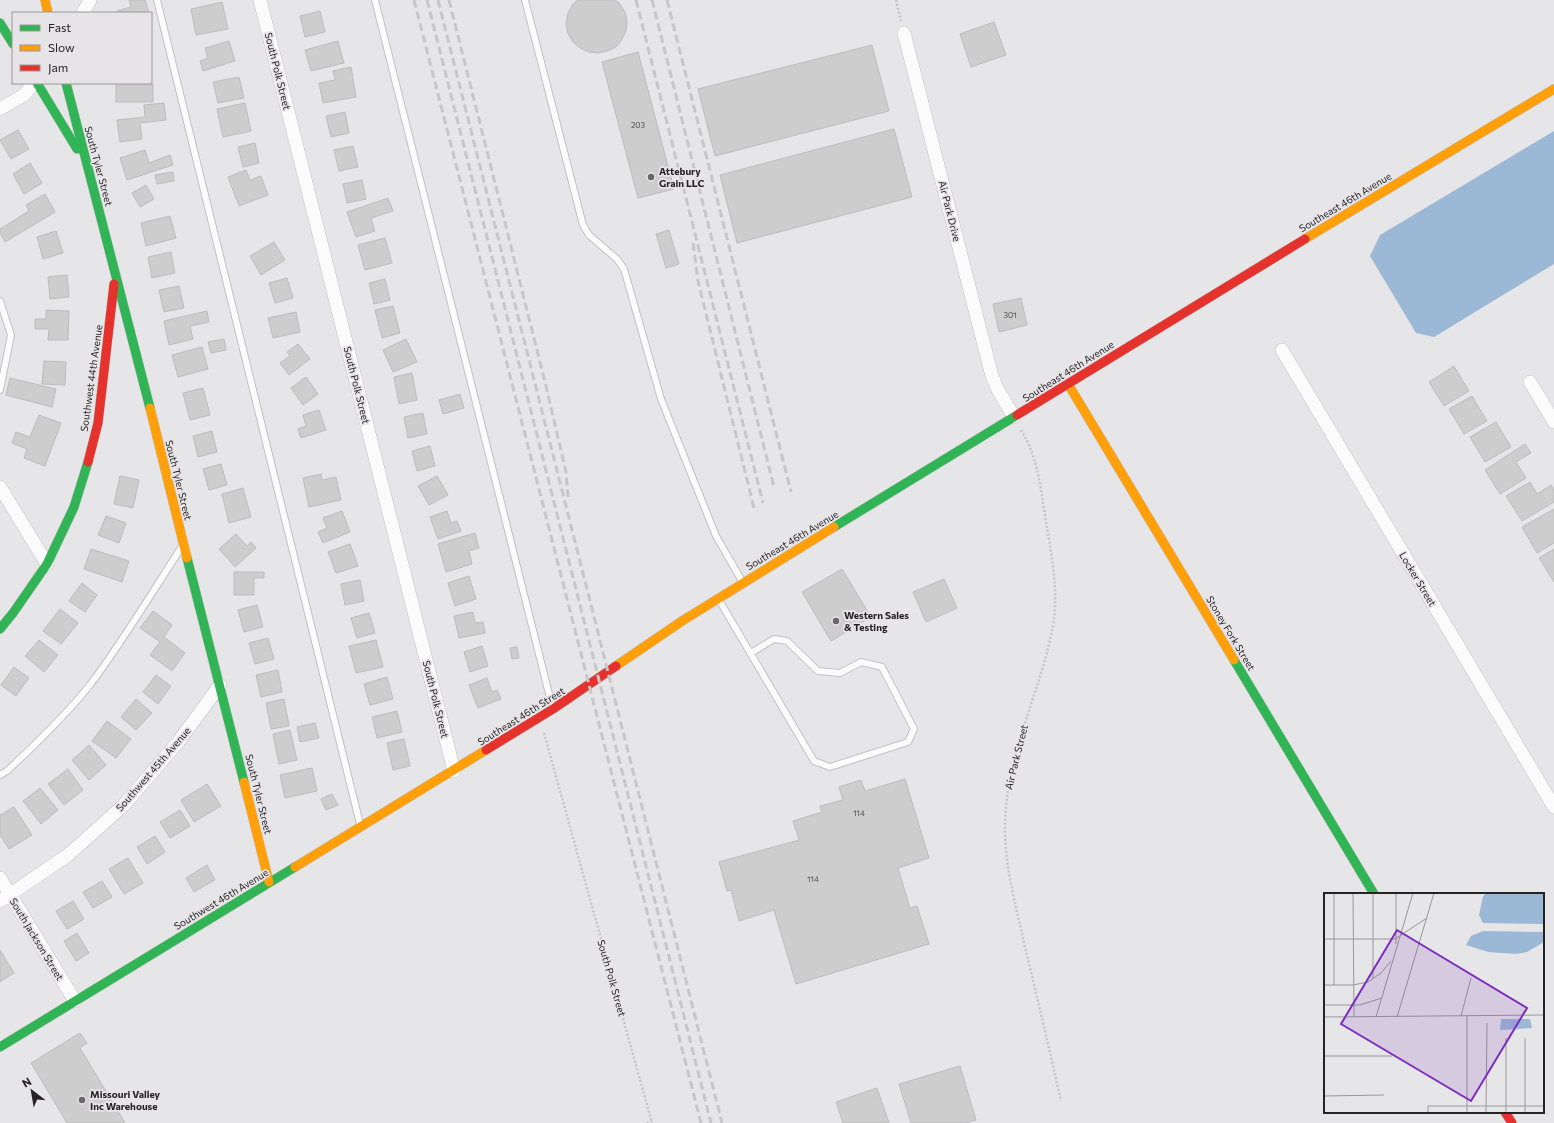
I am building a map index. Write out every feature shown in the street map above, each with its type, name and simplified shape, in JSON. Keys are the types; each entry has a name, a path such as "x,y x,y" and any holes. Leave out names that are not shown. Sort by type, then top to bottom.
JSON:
{"main road":[{"path":"45,0 48,12"},
{"path":"0,22 12,42"},
{"path":"37,84 87,165"},
{"name":"South Tyler Street","path":"66,84 116,274 269,882"},
{"name":"Southeast 46th Avenue","path":"599,678 718,598 1178,316 1554,89"},
{"name":"Southwest 44th Avenue","path":"0,629 47,564 74,507 89,459 98,422 116,274"},
{"name":"Stoney Fork Street","path":"1068,384 1373,893"},
{"name":"Southeast 46th Street","path":"454,771 540,718 599,678"},
{"name":"Southwest 46th Avenue","path":"0,1047 269,882 454,771"},
{"path":"1506,1113 1512,1123"}],"street":[{"path":"84,12 90,0"},
{"name":"South Polk Street","path":"260,0 454,771"},
{"name":"Air Park Drive","path":"904,33 992,376 998,390 1014,417"},
{"path":"0,109 24,95 35,84"},
{"name":"Locker Street","path":"1282,350 1554,807"},
{"path":"1530,382 1554,422"},
{"path":"0,487 47,564"},
{"name":"Southwest 45th Avenue","path":"5,898 68,855 124,805 179,741 220,685"},
{"name":"South Jackson Street","path":"0,878 5,898 75,1001"}],"lane":[{"path":"157,0 361,828"},
{"path":"374,0 379,14 553,709"},
{"path":"525,0 583,225 589,235 617,259 624,269 661,399 716,536 743,583"},
{"path":"0,301 11,335 0,390"},
{"path":"0,775 7,771 50,729 89,686 128,631 184,543"},
{"path":"718,598 750,653 814,761 830,767 908,742 914,729 882,667 861,662 840,673 818,671 787,641 774,639 750,653"}],"path":[{"path":"896,0 904,33"},
{"name":"Air Park Street","path":"1014,417 1029,443 1037,464 1055,581 1053,624 1044,666 1024,724 1014,760 1007,792 1004,831 1010,880 1061,1101"},
{"name":"South Polk Street","path":"540,718 652,1122"},
{"path":"647,1123 652,1122"}],"water":[{"path":"1554,131 1554,264 1434,337 1416,333 1370,256 1380,235"}],"building":[{"path":"129,0 145,0 149,12 117,12 131,7"},
{"path":"578,0 615,0 619,3 625,12 627,21 626,31 616,47 598,53 589,52 580,48 573,42 568,34 566,24 568,13 573,4"},
{"path":"222,2 228,29 196,35 191,9"},
{"path":"320,11 325,32 305,37 300,16"},
{"path":"994,22 1006,55 971,67 960,34"},
{"path":"229,41 235,61 203,71 200,61 208,58 205,48"},
{"path":"338,41 344,63 311,71 305,50"},
{"path":"872,45 889,111 715,156 698,89"},
{"path":"638,52 674,189 638,198 602,62"},
{"path":"351,67 356,97 323,103 319,83 335,80 333,71"},
{"path":"239,77 244,98 218,103 213,82"},
{"path":"116,85 153,85 153,102 116,102"},
{"path":"164,103 166,120 140,123 142,139 120,142 117,120 145,117 144,105"},
{"path":"245,103 251,131 223,137 217,109"},
{"path":"345,112 349,133 331,137 326,116"},
{"path":"894,129 912,197 737,243 720,175"},
{"path":"18,130 29,149 11,159 0,140"},
{"path":"255,143 259,163 243,167 238,147"},
{"path":"353,146 358,167 339,171 334,150"},
{"path":"145,150 149,163 170,155 173,165 127,180 120,158"},
{"path":"30,163 42,183 24,194 13,174"},
{"path":"246,170 250,180 261,176 268,195 239,206 228,177"},
{"path":"173,172 174,181 157,184 155,175"},
{"path":"362,180 366,199 347,203 343,184"},
{"path":"146,185 154,199 140,207 132,193"},
{"path":"45,194 55,212 5,242 0,233 0,229 29,211 26,205"},
{"path":"388,198 393,211 371,218 375,231 356,237 347,212"},
{"path":"170,216 176,238 146,246 141,223"},
{"path":"669,230 679,264 666,268 656,234"},
{"path":"56,231 63,253 43,259 37,237"},
{"path":"385,238 392,263 365,270 358,245"},
{"path":"274,242 285,260 261,275 250,256"},
{"path":"171,252 175,273 152,278 148,257"},
{"path":"67,275 69,297 50,299 48,277"},
{"path":"287,278 293,298 275,303 269,283"},
{"path":"385,279 390,300 374,304 369,283"},
{"path":"179,286 184,308 164,312 159,290"},
{"path":"1021,298 1027,325 999,332 993,304"},
{"path":"393,306 400,333 382,338 375,310"},
{"path":"46,310 69,311 68,340 48,340 49,329 35,329 35,319 46,319"},
{"path":"207,311 209,322 190,326 193,339 169,345 164,321"},
{"path":"296,312 300,332 273,338 268,318"},
{"path":"224,339 226,350 211,353 208,342"},
{"path":"406,339 417,362 393,372 383,350"},
{"path":"298,344 310,359 289,375 280,363 290,356 287,352"},
{"path":"202,347 208,369 178,377 172,355"},
{"path":"44,361 66,362 65,385 42,384"},
{"path":"1454,366 1469,391 1444,406 1429,382"},
{"path":"412,373 417,400 399,404 394,377"},
{"path":"306,377 318,394 303,405 291,388"},
{"path":"10,378 56,389 52,407 6,395"},
{"path":"203,388 210,415 190,420 183,393"},
{"path":"460,394 464,408 443,414 439,400"},
{"path":"1472,396 1487,421 1464,434 1449,409"},
{"path":"319,410 326,430 301,438 298,429 306,426 303,415"},
{"path":"423,413 427,434 408,438 404,417"},
{"path":"39,415 61,423 45,466 24,458 27,449 12,443 16,432 30,437"},
{"path":"1496,422 1511,447 1485,462 1470,437"},
{"path":"212,431 217,452 198,457 193,436"},
{"path":"1525,444 1531,453 1516,462 1526,478 1500,494 1485,470"},
{"path":"430,446 435,466 417,471 412,451"},
{"path":"221,464 227,485 209,490 203,469"},
{"path":"321,474 322,480 336,477 341,500 309,507 303,478"},
{"path":"120,476 139,480 133,508 114,504"},
{"path":"437,476 448,495 429,505 418,486"},
{"path":"1530,482 1537,494 1551,485 1554,490 1554,502 1522,521 1506,496"},
{"path":"243,488 251,517 229,523 222,494"},
{"path":"1554,509 1554,543 1537,553 1522,527"},
{"path":"342,511 350,532 323,543 318,532 327,528 323,518"},
{"path":"447,511 451,523 457,521 461,531 438,539 430,517"},
{"path":"106,516 126,523 119,543 98,535"},
{"path":"475,533 479,548 469,551 472,564 446,572 438,544"},
{"path":"236,534 247,546 251,542 256,548 235,567 219,549"},
{"path":"350,544 358,566 336,573 328,552"},
{"path":"91,549 129,561 122,582 84,569"},
{"path":"1554,549 1554,582 1539,558"},
{"path":"842,569 871,617 831,641 802,592"},
{"path":"234,572 264,572 264,578 254,578 254,595 234,595"},
{"path":"469,576 476,599 455,606 448,583"},
{"path":"944,579 957,608 926,622 913,592"},
{"path":"360,580 364,601 345,605 341,584"},
{"path":"82,583 97,595 85,612 69,601"},
{"path":"257,605 263,627 244,632 238,610"},
{"path":"60,609 78,623 61,644 43,631"},
{"path":"153,611 172,625 164,637 185,653 172,671 150,655 160,642 140,628"},
{"path":"473,612 475,623 483,622 485,633 459,638 454,616"},
{"path":"369,613 375,633 357,638 351,618"},
{"path":"268,638 274,659 255,664 249,643"},
{"path":"39,640 58,655 44,672 25,656"},
{"path":"376,640 383,667 356,673 349,646"},
{"path":"482,646 488,666 470,672 464,652"},
{"path":"517,647 519,658 512,659 510,648"},
{"path":"14,667 29,678 16,696 1,685"},
{"path":"278,670 282,692 261,697 256,675"},
{"path":"156,675 171,686 158,704 143,692"},
{"path":"387,677 393,699 370,705 364,684"},
{"path":"487,678 492,692 497,690 501,699 478,708 469,685"},
{"path":"136,699 152,713 136,730 121,717"},
{"path":"284,699 289,726 271,729 266,703"},
{"path":"397,711 402,732 377,738 372,717"},
{"path":"107,721 131,739 116,758 92,741"},
{"path":"315,723 319,738 300,742 297,727"},
{"path":"290,730 297,760 279,764 273,734"},
{"path":"404,739 410,766 393,770 387,743"},
{"path":"89,745 106,765 89,780 72,760"},
{"path":"312,768 317,791 285,798 280,775"},
{"path":"68,769 83,790 64,805 48,784"},
{"path":"905,779 929,858 898,868 910,908 917,906 929,944 796,984 774,910 739,921 731,890 727,891 719,862 799,840 793,821 822,812 820,806 843,800 839,787 861,780 865,791"},
{"path":"207,784 221,806 194,822 181,800"},
{"path":"40,788 58,810 41,824 23,801"},
{"path":"332,794 338,805 326,810 321,799"},
{"path":"14,807 32,835 9,849 0,835 0,815"},
{"path":"180,810 190,826 170,838 160,822"},
{"path":"155,836 165,852 147,864 137,847"},
{"path":"128,858 143,883 124,894 109,869"},
{"path":"207,865 215,880 194,892 186,878"},
{"path":"102,881 112,897 93,908 83,892"},
{"path":"73,901 84,919 67,929 56,911"},
{"path":"77,933 89,953 76,961 64,941"},
{"path":"0,950 14,973 0,982"},
{"name":"Missouri Valley Inc Warehouse","path":"80,1033 87,1043 80,1048 125,1123 67,1123 31,1063"},
{"path":"960,1066 976,1120 966,1123 911,1123 899,1084"},
{"path":"877,1088 889,1123 843,1123 836,1102"}],"railway":[{"path":"414,0 701,1123"},
{"path":"427,0 711,1123"},
{"path":"438,0 722,1123"},
{"path":"449,0 546,386 566,472 568,497"},
{"path":"636,0 763,503"},
{"path":"652,0 774,487"},
{"path":"667,0 791,492"},
{"path":"693,243 698,281 754,508"}],"traffic: fast":[{"path":"0,23 12,42"},
{"path":"38,84 77,149"},
{"path":"66,84 150,408"},
{"path":"834,527 1017,415"},
{"path":"0,629 47,564 74,507 88,462"},
{"path":"187,558 244,782"},
{"path":"1234,660 1373,893"},
{"path":"0,1047 295,867"}],"traffic: slow":[{"path":"45,0 48,12"},
{"path":"1305,239 1554,89"},
{"path":"1068,384 1234,660"},
{"path":"150,408 187,558"},
{"path":"616,666 682,621 834,527"},
{"path":"295,867 486,750"},
{"path":"244,782 269,882"}],"traffic: jam":[{"path":"1017,415 1305,239"},
{"path":"88,462 98,423 114,284"},
{"path":"486,750 553,709 616,666"},
{"path":"1506,1113 1512,1123"}],"place":[{"name":"Attebury Grain LLC","path":"651,177"},
{"name":"Western Sales & Testing","path":"836,621"},
{"name":"Missouri Valley Inc Warehouse","path":"82,1100"}]}
